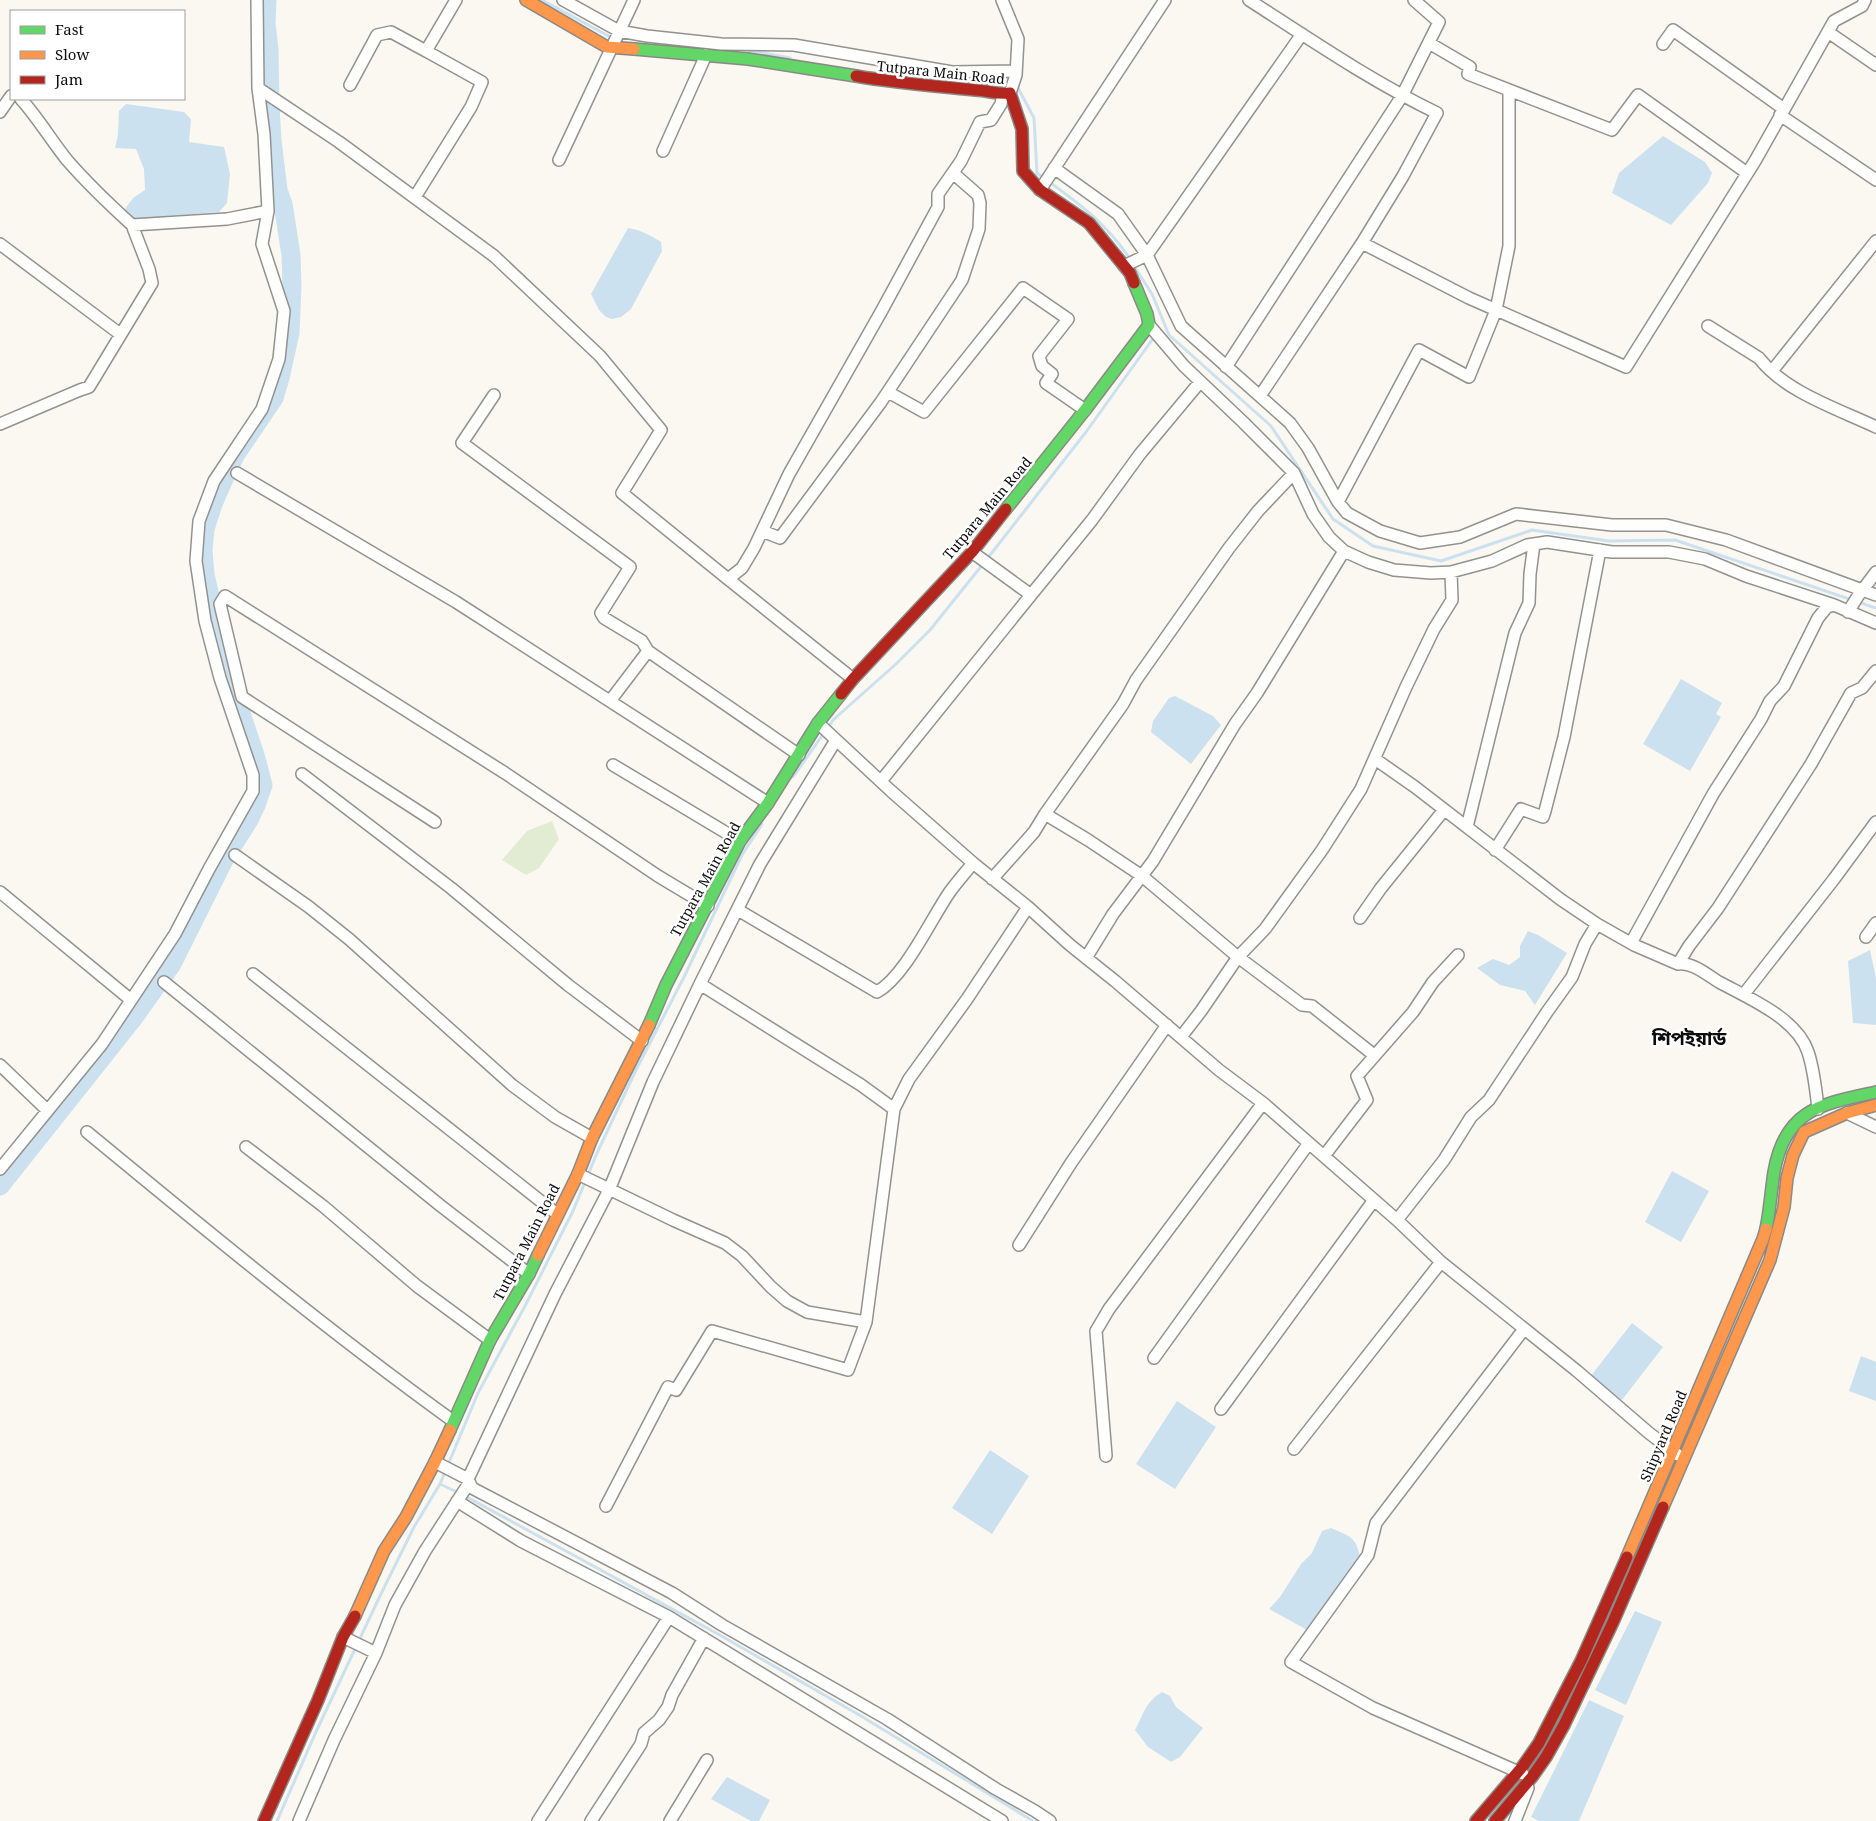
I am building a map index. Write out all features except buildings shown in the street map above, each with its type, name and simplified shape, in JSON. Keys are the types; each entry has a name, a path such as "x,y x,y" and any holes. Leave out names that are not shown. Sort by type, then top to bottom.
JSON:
{"street":[{"path":"0,1169 102,1044 175,934 253,792 253,775 220,678 205,621 196,561 199,521 214,481 262,409 279,359 284,311 262,244 268,211 264,134 258,88 257,0"},
{"path":"426,51 456,0"},
{"name":"Tutpara Main Road","path":"264,1821 318,1700 343,1637 358,1611 384,1551 406,1517 435,1462 490,1340 530,1274 557,1214 578,1174 592,1138 642,1041 666,985 740,841 768,803 818,723 854,679 980,559 1085,410 1149,325 1147,314 1130,273 1134,262 1089,223 1042,188 1023,171 1022,129 1012,96 1006,93 982,90 902,84 748,59 706,55 615,39 607,47 526,0"},
{"path":"563,0 615,39 646,36 720,44 794,45 952,72 1016,73"},
{"path":"559,160 634,0"},
{"path":"728,579 742,568 762,532 789,474 817,422 881,312 938,207 938,194 961,161 980,122 991,120 1002,104 1016,73 1018,39 1002,0"},
{"path":"1042,188 1165,0"},
{"path":"1250,0 1402,96 1437,113 1403,176 1362,243 1260,396"},
{"path":"1226,367 1402,96 1439,22 1414,0"},
{"path":"1362,243 1496,310 1626,367 1747,173 1834,21 1862,6 1865,0"},
{"path":"1663,44 1673,30 1876,180"},
{"path":"350,86 378,35 391,32 482,82 471,108 415,197"},
{"path":"1828,32 1876,65"},
{"path":"1134,262 1302,34"},
{"path":"1429,43 1470,67 1468,74 1612,130 1638,95 1747,173"},
{"path":"663,151 706,55"},
{"path":"258,88 340,142 500,262 600,356 661,430 622,493 854,679"},
{"path":"1338,502 1419,350 1469,377 1496,310 1509,246 1509,90"},
{"path":"0,112 10,97"},
{"path":"0,424 90,387 152,283 149,269 132,225 67,160 35,114 22,100"},
{"path":"1053,170 1118,214 1134,262 1181,326 1290,423 1308,448 1338,502 1348,513 1380,530 1420,544 1460,537 1516,514 1612,525 1666,525 1726,540 1855,601 1876,623"},
{"path":"762,532 780,538 810,500 888,392 962,280 979,229 980,203 978,195 953,173"},
{"path":"132,225 227,219 268,211"},
{"path":"1772,371 1876,240"},
{"path":"0,244 120,334"},
{"path":"888,392 924,412 1023,288 1068,319 1039,356 1042,366 1052,374 1046,383 1085,410"},
{"path":"1149,325 1184,366 1294,473 1313,514 1329,537 1344,551 1368,562 1394,570 1431,573 1451,572 1492,561 1527,545 1548,542 1612,552 1669,552 1705,559 1746,576 1834,605"},
{"path":"1708,326 1759,358 1792,387 1876,427"},
{"path":"881,781 1092,520 1140,454 1200,382"},
{"path":"494,395 462,443 630,568 601,613 604,618 642,642 648,651 799,755"},
{"path":"237,473 440,593 768,803"},
{"path":"992,879 1034,832 1123,704 1136,680 1229,548 1258,511 1294,473"},
{"path":"1466,827 1515,633 1529,603 1534,544"},
{"path":"1495,850 1521,809 1543,817 1564,737 1600,550"},
{"path":"1086,958 1114,914 1153,862 1235,724 1257,693 1344,551"},
{"path":"980,559 1031,595"},
{"path":"1181,1037 1238,957 1265,929 1322,850 1361,789 1406,687 1434,629 1452,600 1451,572"},
{"path":"1855,601 1876,572"},
{"path":"1631,943 1713,794 1761,719 1770,701 1784,686 1818,618 1827,607 1876,595"},
{"path":"434,822 242,698 220,604 226,596 505,773 658,876 708,906"},
{"path":"610,701 648,651"},
{"path":"1678,964 1689,946 1718,908 1811,764 1851,693 1862,688 1876,671"},
{"path":"818,723 992,879 1028,907 1219,1070 1263,1103 1398,1220 1441,1262 1577,1371 1672,1452 1683,1459"},
{"path":"299,1821 334,1740 376,1653 395,1605 425,1551 468,1481 554,1294 609,1190 654,1082 700,984 760,864 836,740"},
{"path":"1375,759 1560,899 1597,924 1631,943 1678,964 1683,963 1700,970 1768,1008 1786,1021 1808,1050 1818,1109"},
{"path":"613,766 740,841"},
{"path":"302,774 450,888 568,985 642,1041"},
{"path":"1360,918 1381,888 1444,810"},
{"path":"1045,814 1142,876 1238,957 1302,1005 1312,1006 1374,1055"},
{"path":"1744,994 1876,822"},
{"path":"235,855 309,907 349,939 512,1085 555,1117 592,1138"},
{"path":"738,910 877,992 884,988 900,969 950,892 973,862"},
{"path":"0,892 131,1000"},
{"path":"606,1506 668,1387 676,1390 712,1331 848,1370 866,1322 894,1109 909,1079 967,999 1028,907"},
{"path":"1866,937 1876,923"},
{"path":"1398,1220 1444,1160 1471,1117 1490,1100 1572,977 1585,944 1597,924"},
{"path":"1324,1156 1367,1100 1357,1076 1413,1012 1434,982 1458,955"},
{"path":"253,974 557,1214"},
{"path":"164,982 441,1206 530,1274"},
{"path":"700,984 861,1085 894,1109"},
{"path":"1019,1245 1071,1163 1167,1025"},
{"path":"0,1065 47,1110"},
{"name":"Shipyard Road","path":"1476,1821 1539,1744 1581,1661 1763,1239 1769,1215 1774,1171 1782,1142 1791,1126 1802,1116 1843,1099 1876,1092"},
{"path":"1106,1456 1096,1332 1120,1294 1263,1103"},
{"path":"1847,1113 1876,1105"},
{"path":"1847,1113 1876,1127"},
{"name":"Shipyard Road","path":"1495,1821 1532,1777 1546,1757 1613,1622 1770,1260 1784,1207 1787,1178 1793,1155 1804,1132 1847,1113"},
{"path":"87,1132 292,1299 385,1372 453,1421"},
{"path":"1154,1358 1309,1143"},
{"path":"246,1147 323,1206 417,1286 490,1340"},
{"path":"578,1174 725,1243 742,1256 787,1301 807,1312 866,1322"},
{"path":"1221,1410 1374,1200"},
{"path":"1294,1449 1441,1262"},
{"path":"1515,1821 1532,1777 1373,1708 1291,1662 1368,1554 1376,1523 1524,1329"},
{"path":"435,1462 468,1481 472,1488 672,1593 722,1625 886,1719 990,1786 1050,1821"},
{"path":"457,1501 529,1545 669,1617 1002,1821"},
{"path":"538,1821 669,1617"},
{"path":"343,1637 376,1653"},
{"path":"591,1821 641,1744 644,1733 659,1720 668,1707 672,1695 704,1638"},
{"path":"670,1821 708,1760"}],"green space":[{"path":"552,821 559,839 539,868 526,875 502,860 527,831"}],"water":[{"path":"126,104 184,112 191,119 189,142 224,147 230,174 227,203 219,212 135,219 125,209 133,198 145,190 144,169 136,149 115,148 118,135 119,111"},
{"path":"1663,136 1705,162 1712,173 1708,183 1671,225 1612,193 1619,173"},
{"path":"628,228 645,233 661,242 662,251 631,309 621,317 612,319 606,317 599,310 591,294"},
{"path":"1681,679 1722,703 1716,714 1721,717 1690,771 1643,744"},
{"path":"1175,696 1213,716 1221,725 1191,764 1151,732 1153,721 1169,698"},
{"path":"1528,931 1567,953 1535,1005 1525,991 1500,985 1477,968 1493,959 1509,965 1520,957 1520,946"},
{"path":"1870,950 1876,978 1876,1025 1853,1023 1848,961"},
{"path":"1672,1171 1709,1191 1681,1242 1645,1222"},
{"path":"1632,1323 1663,1347 1622,1400 1590,1377"},
{"path":"1861,1356 1876,1362 1876,1401 1849,1391"},
{"path":"1177,1401 1216,1427 1175,1489 1136,1464"},
{"path":"990,1450 1029,1476 992,1534 952,1508"},
{"path":"1331,1528 1343,1533 1354,1541 1360,1557 1309,1631 1269,1609 1280,1597 1301,1564 1312,1553 1322,1531"},
{"path":"1635,1611 1662,1622 1626,1705 1595,1690"},
{"path":"1162,1692 1170,1696 1176,1707 1203,1728 1180,1757 1171,1762 1148,1747 1135,1730 1148,1704"},
{"path":"1589,1700 1624,1716 1579,1821 1539,1821 1531,1817"},
{"path":"727,1777 770,1800 759,1821 751,1821 711,1799"}],"waterway":[{"path":"0,1186 135,1016 172,964 226,856 249,820 263,785 229,678 205,575 203,550 205,529 224,479 236,454 274,398 290,333 291,255 283,204 278,190 272,140 269,49 266,24 267,0"},
{"path":"542,0 614,39"},
{"path":"659,44 686,46"},
{"path":"742,49 790,58"},
{"path":"1014,88 1018,88 1034,118 1037,173 1099,222 1130,259"},
{"path":"1136,269 1152,294 1169,335 1271,426 1333,519 1373,546 1441,561 1532,530 1609,541 1675,540 1876,608"},
{"path":"987,559 1086,432 1152,340"},
{"path":"828,728 833,720 896,664 930,630 983,564"},
{"path":"793,777 824,733"},
{"path":"277,1821 315,1734 379,1598 414,1527 440,1484 478,1393 573,1211 597,1153 637,1068 684,977 742,855 762,824"},
{"path":"440,1484 457,1492"},
{"path":"465,1496 718,1634 861,1716 1033,1821"}],"traffic: fast":[{"path":"634,49 748,59 856,76"},
{"path":"1006,509 1085,410 1149,325 1147,314 1134,283"},
{"path":"649,1025 666,985 740,841 768,803 818,723 841,694"},
{"path":"1766,1229 1779,1151 1787,1135 1797,1122 1808,1113 1822,1106 1876,1092"},
{"path":"450,1430 490,1340 529,1274 538,1255"}],"traffic: slow":[{"path":"526,0 607,47 634,49"},
{"path":"538,1255 578,1174 592,1138 649,1025"},
{"path":"1663,1507 1770,1260 1784,1207 1787,1178 1793,1155 1804,1132 1847,1113 1876,1105"},
{"path":"1627,1557 1766,1229"},
{"path":"355,1616 384,1551 406,1517 450,1430"}],"traffic: jam":[{"path":"856,76 886,81 1010,93 1022,129 1023,171 1040,190 1089,223 1130,273 1134,283"},
{"path":"841,694 972,552 1006,509"},
{"path":"1495,1821 1532,1777 1564,1725 1613,1622 1663,1507"},
{"path":"1476,1821 1523,1766 1539,1743 1581,1661 1627,1557"},
{"path":"264,1821 318,1700 343,1637 355,1616"}],"district":[{"name":"শিপইয়ার্ড","path":"1689,1038"}]}
